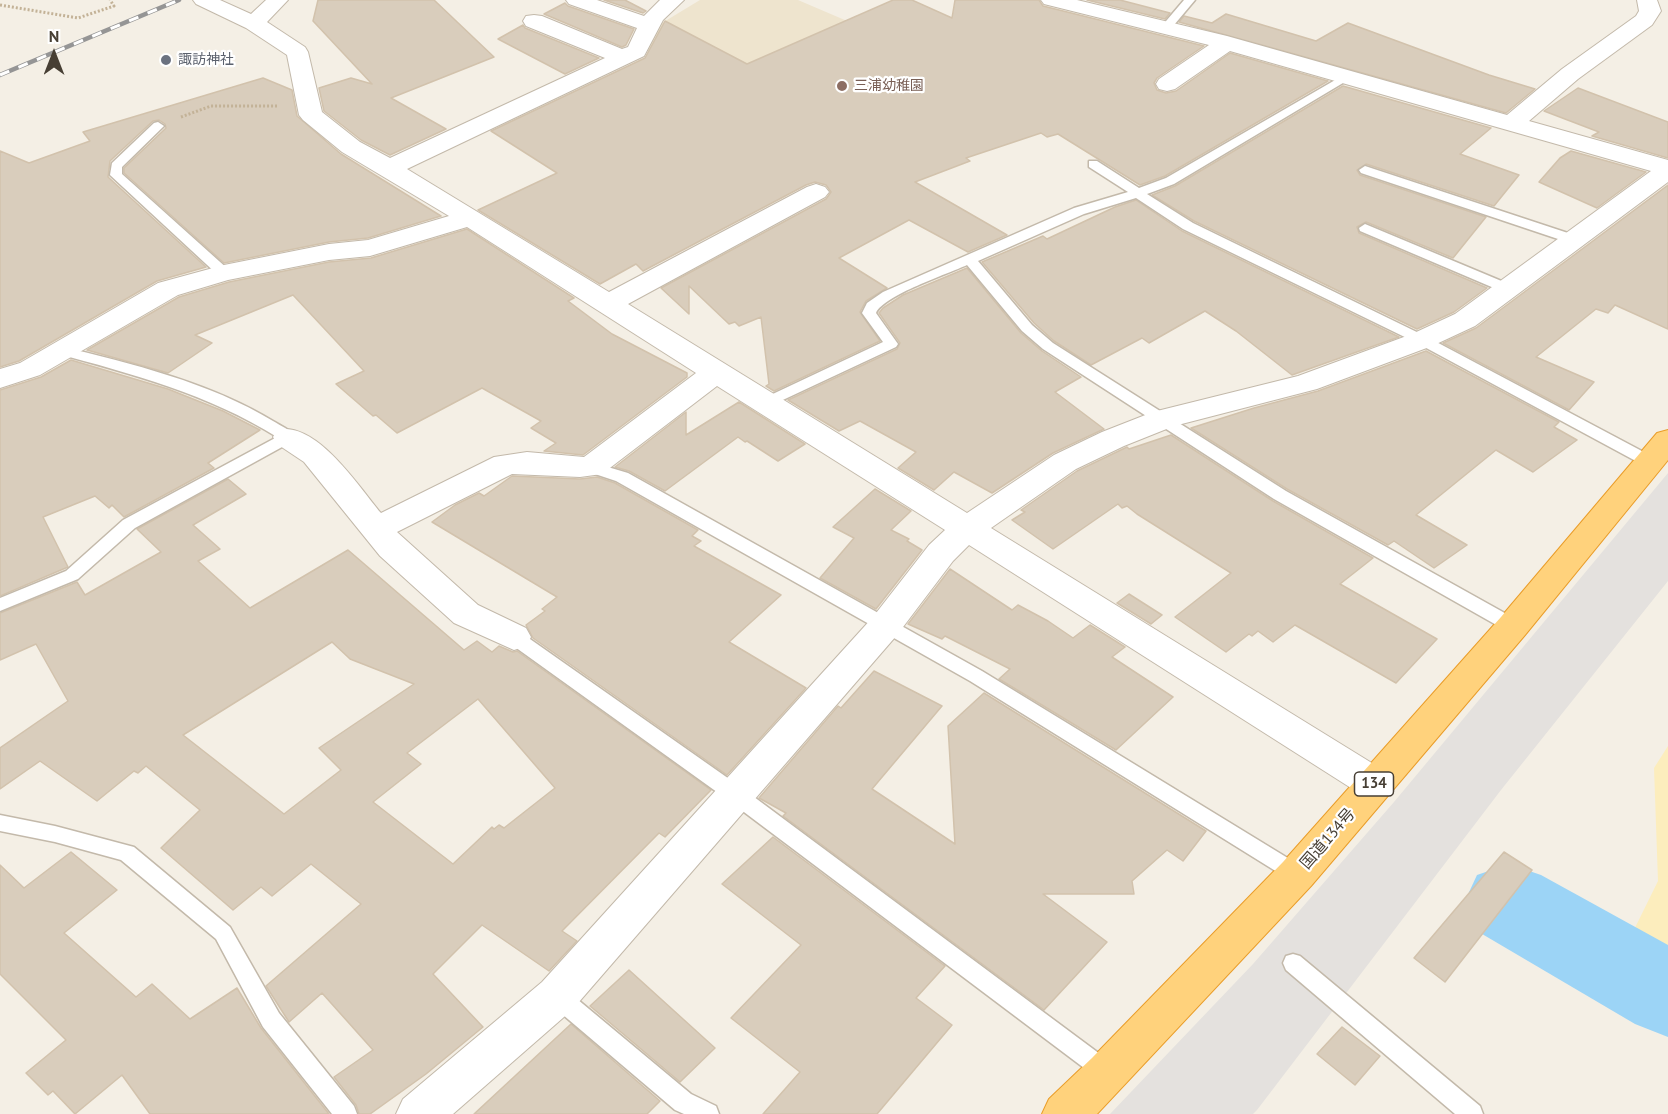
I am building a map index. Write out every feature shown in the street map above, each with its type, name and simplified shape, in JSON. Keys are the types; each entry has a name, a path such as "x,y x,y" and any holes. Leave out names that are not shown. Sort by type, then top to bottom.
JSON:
{"highway":[{"name":"国道134号","path":"1065,1114 1297,874 1513,626 1659,451"}],"street":[{"path":"203,0 254,22 297,51 311,115 351,147 470,218 1375,784"},
{"path":"254,22 278,0"},
{"path":"576,0 648,24"},
{"path":"389,168 636,51 643,40 648,24 659,9 674,0"},
{"path":"1051,0 1349,75 1668,169"},
{"path":"1513,122 1570,74 1644,20 1650,11 1647,0"},
{"path":"534,21 624,58"},
{"path":"1167,84 1227,43"},
{"path":"419,1114 557,996 885,626 941,554 966,529 1065,462 1113,439 1164,419 1307,383 1422,340 1465,320 1668,169"},
{"path":"607,304 816,192"},
{"path":"0,379 30,369 168,289 224,273 329,252 370,248 470,218"},
{"path":"376,529 505,464 526,460 568,468 591,467 716,372"},
{"path":"288,437 315,455 392,548 466,614 514,638"}],"lane":[{"path":"1166,30 1191,0"},
{"path":"765,403 891,344 869,313 872,306 888,295 1079,211 1138,194 1170,181 1349,75"},
{"path":"158,126 116,166 116,175 224,273"},
{"path":"1093,164 1188,226 1422,340 1659,451"},
{"path":"1365,170 1572,239"},
{"path":"1365,228 1506,288"},
{"path":"970,260 1027,328 1048,346 1280,495 1513,626"},
{"path":"0,605 72,575 129,524 288,437 260,418 176,382 60,350"},
{"path":"591,467 622,477 976,676 1297,874"},
{"path":"514,638 735,794 1108,1072"},
{"path":"0,824 55,834 127,853 223,933 271,1020 346,1114"},
{"path":"1293,963 1472,1114"},
{"path":"557,996 683,1102 708,1114"}],"path":[{"path":"0,5 78,18 114,6 110,0"},
{"path":"158,126 211,106 308,104"}],"shaded area":[{"name":"三浦幼稚園","path":"700,0 798,0 964,71 977,107 649,53 643,46 662,23"},
{"path":"1668,473 1668,581 1501,790 1257,1110 1253,1114 1110,1114 1253,964 1394,802"}],"sand":[{"path":"1668,746 1668,976 1656,970 1627,944 1658,881 1654,768"}],"building":[{"path":"318,0 434,0 494,57 391,98 446,129 390,155 361,140 324,111 319,88 351,78 372,84 313,21"},
{"path":"604,0 625,0 646,11 643,13"},
{"path":"893,0 912,0 952,18 955,0 1039,0 1043,6 1204,46 1157,78 1154,83 1157,90 1166,93 1176,91 1230,53 1328,81 1165,176 1140,185 1058,134 1047,137 1041,133 966,158 970,161 915,182 1007,235 968,252 909,220 839,258 887,288 866,301 860,312 880,341 774,391 766,386 769,384 761,317 739,326 735,322 729,324 689,286 689,314 661,288 826,199 831,192 826,185 815,182 806,185 643,271 636,264 600,284 478,210 557,173 491,131 645,58 665,21 747,64"},
{"path":"1087,0 1120,0 1170,13 1165,19"},
{"path":"565,3 634,29 626,45 622,47 544,14"},
{"path":"1226,14 1316,41 1348,23 1489,75 1535,89 1506,113 1179,22 1184,16 1212,23"},
{"path":"523,25 525,28 599,58 565,74 498,39"},
{"path":"263,78 292,90 297,116 341,154 441,216 368,238 329,242 224,263 124,173 124,168 166,128 165,124 159,120 153,121 110,161 108,177 206,267 157,281 19,361 0,367 0,151 29,163 90,141 83,132"},
{"path":"1343,86 1491,128 1460,154 1519,175 1494,206 1366,164 1357,170 1360,175 1486,217 1453,258 1366,222 1357,227 1359,233 1487,288 1454,312 1417,329 1194,221 1152,195 1175,186"},
{"path":"1578,88 1668,122 1668,158 1592,136 1599,132 1544,111"},
{"path":"1571,151 1646,172 1597,208 1539,182 1560,158"},
{"path":"1668,185 1668,329 1615,305 1608,313 1596,309 1536,357 1594,382 1569,410 1443,343 1476,328"},
{"path":"1136,200 1182,231 1399,337 1292,375 1236,331 1205,311 1149,343 1142,338 1091,365 1054,341 1034,323 982,262 1043,236 1047,239 1115,207"},
{"path":"467,229 574,298 568,301 612,334 687,373 687,377 583,455 544,451 556,443 531,428 541,421 482,388 397,433 336,384 364,371 293,295 195,335 212,343 168,373 87,350 179,297 229,282 329,262 371,258"},
{"path":"967,268 1021,333 1042,351 1081,377 1055,392 1104,429 1053,453 992,493 954,472 934,490 898,468 916,452 860,421 839,431 788,400 897,349 900,343 879,313 883,308 903,295"},
{"path":"1426,351 1559,422 1554,427 1577,440 1533,472 1496,450 1416,515 1467,545 1434,568 1394,541 1388,545 1287,489 1191,428 1318,391"},
{"path":"71,360 168,389 223,411 260,430 208,463 214,468 124,517 112,505 109,508 95,496 43,517 68,567 0,596 0,390 41,377"},
{"path":"739,402 805,444 778,461 738,437 665,491 629,471 615,467 686,412 686,435"},
{"path":"1171,435 1273,501 1373,558 1340,584 1437,639 1396,683 1295,625 1273,642 1258,631 1252,636 1249,634 1226,652 1175,617 1231,573 1127,506 1122,508 1118,504 1053,549 1012,520 1025,512 1021,510 1077,471 1127,447 1129,449"},
{"path":"512,476 580,479 597,477 615,483 698,530 692,536 701,541 694,546 781,595 729,642 806,688 727,775 533,638 526,625 545,611 542,609 557,597 432,522 455,505 479,493 484,496"},
{"path":"228,479 246,494 193,525 220,549 198,561 250,608 348,550 464,650 477,641 492,652 499,646 513,652 517,651 711,790 665,837 659,833 562,931 577,941 549,971 482,925 433,974 483,1027 426,1074 370,1114 359,1114 356,1105 334,1077 373,1050 322,993 289,1022 266,986 361,904 311,864 272,896 261,887 233,910 161,848 200,810 146,766 138,773 134,771 97,801 40,761 0,789 0,748 68,701 36,644 0,660 0,613 77,582 85,595 161,552 137,529","holes":["332,642 350,659 414,684 319,748 341,770 284,814 183,735","478,699 555,788 504,828 499,825 494,829 492,827 453,864 373,802 421,764 407,753"]},
{"path":"875,489 911,511 891,530 909,539 907,541 922,550 876,609 820,578 854,538 833,527"},
{"path":"950,569 1012,610 1018,605 1073,638 1090,625 1125,647 1112,657 1173,697 1116,750 999,679 1010,669 945,636 942,639 908,624"},
{"path":"1129,594 1162,615 1151,624 1117,603"},
{"path":"874,671 942,706 872,789 955,844 948,726 984,693 1206,831 1183,861 1167,850 1132,881 1134,894 1043,894 1107,942 1044,1010 783,816 786,813 759,798 838,706 841,708"},
{"path":"773,837 945,966 916,998 952,1025 877,1114 763,1114 800,1072 731,1018 801,945 722,884"},
{"path":"71,852 117,890 64,933 136,997 152,984 190,1019 237,988 261,1028 329,1114 150,1114 122,1075 75,1114 53,1091 48,1095 26,1073 66,1040 0,974 0,865 24,888"},
{"path":"1504,852 1532,870 1445,982 1414,958"},
{"path":"629,970 715,1048 680,1082 590,1006"},
{"path":"571,1024 660,1101 647,1114 474,1114"},
{"path":"1342,1027 1380,1056 1355,1085 1317,1054"}],"waterway":[{"path":"1509,903 1668,994"}],"railway":[{"path":"0,75 179,0"}],"place":[{"name":"諏訪神社","path":"166,60"},
{"name":"三浦幼稚園","path":"842,86"}]}
